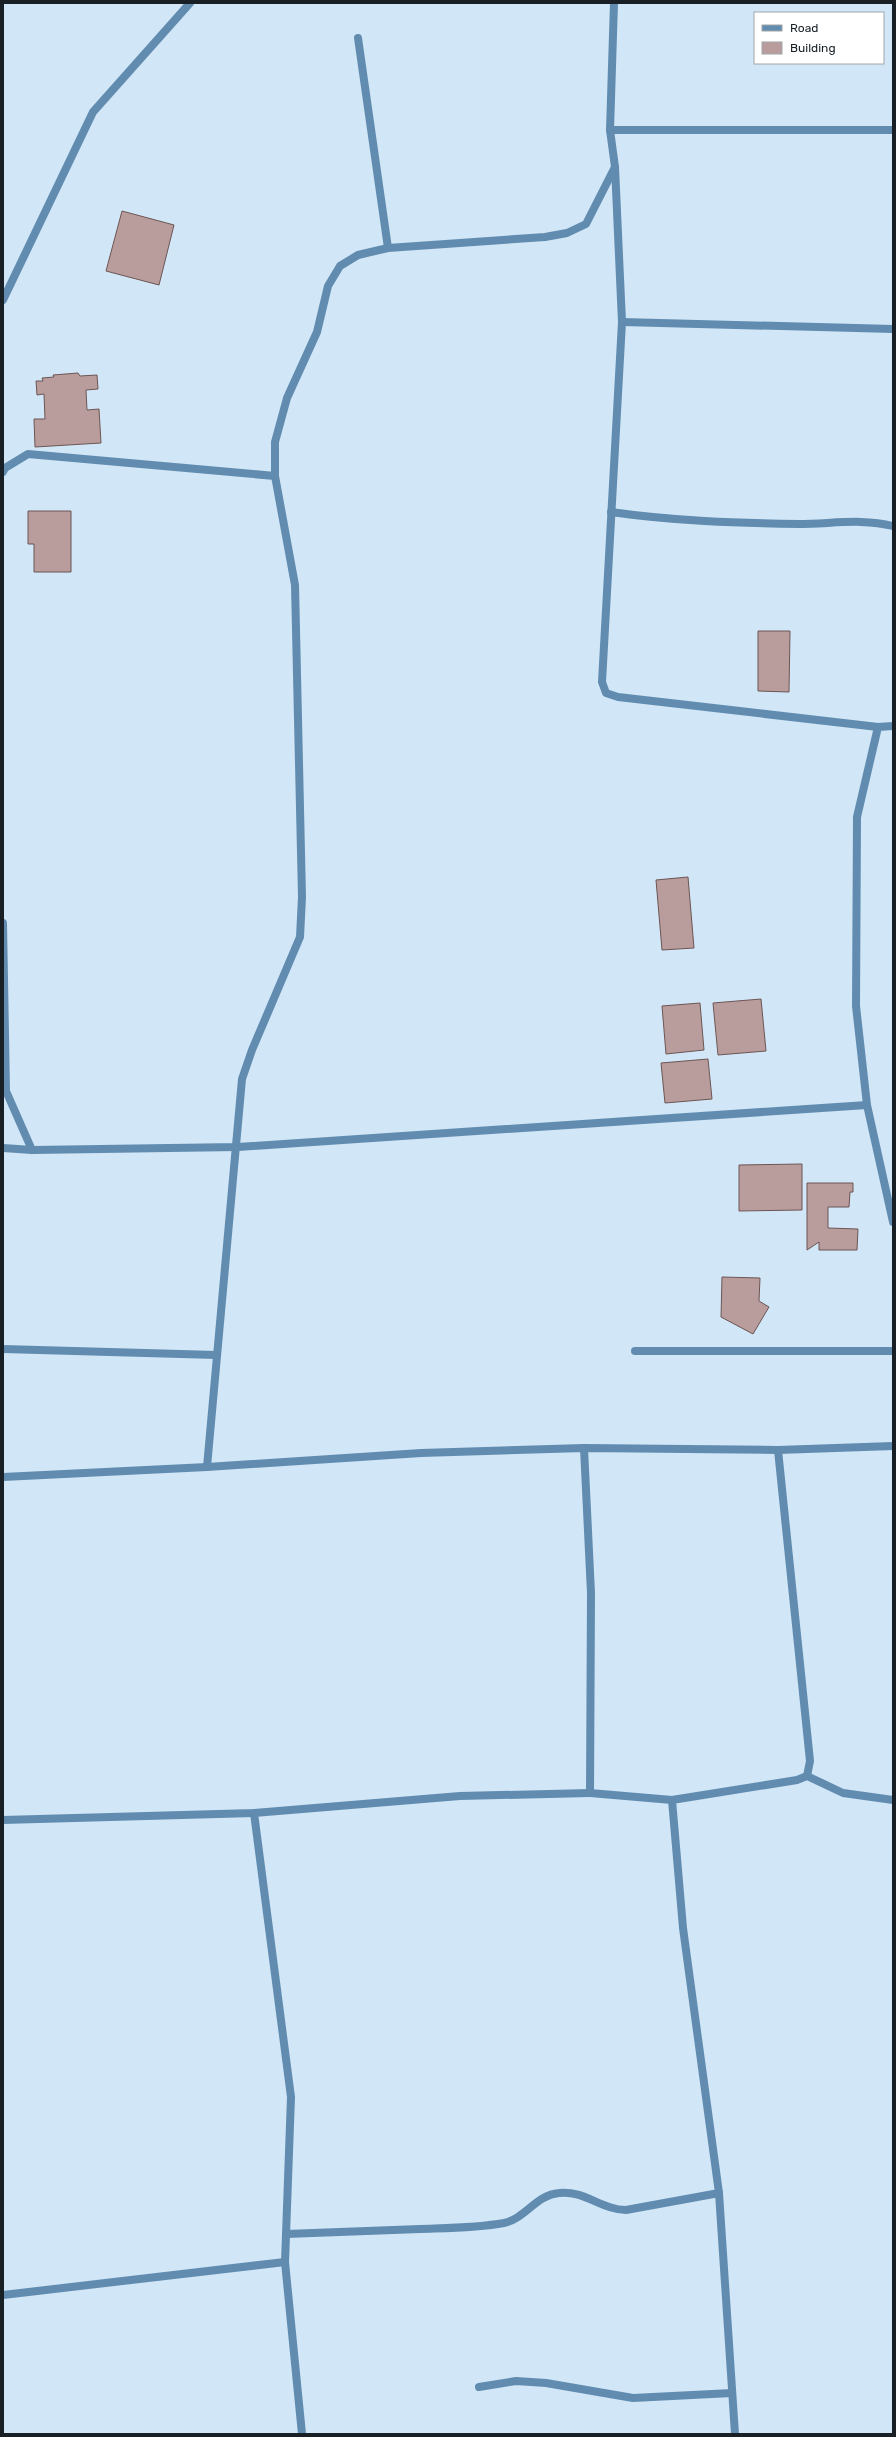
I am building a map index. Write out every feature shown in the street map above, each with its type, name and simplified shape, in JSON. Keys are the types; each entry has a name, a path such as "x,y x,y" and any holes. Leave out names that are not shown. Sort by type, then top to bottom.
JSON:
{"street":[{"path":"3,300 93,112 190,3"},
{"path":"614,3 610,130 615,167 622,322 610,512 602,682 606,693 618,697 878,727 893,726"},
{"path":"358,38 388,248"},
{"path":"610,130 893,130"},
{"path":"207,1468 216,1355 238,1147 242,1079 252,1050 300,937 302,897 295,585 275,476 275,442 287,398 317,332 328,286 340,266 358,255 388,248 545,237 567,233 586,224 615,167"},
{"path":"622,322 893,329"},
{"path":"3,472 5,468 28,454 275,476"},
{"path":"610,512 711,522 808,524 874,521 893,526"},
{"path":"878,727 857,817 856,1006 867,1105 893,1222"},
{"path":"3,923 5,1094 32,1150"},
{"path":"3,1148 32,1150 238,1147 867,1105"},
{"path":"3,1349 216,1355"},
{"path":"635,1351 893,1351"},
{"path":"3,1477 207,1468 421,1453 584,1448 778,1450 893,1446"},
{"path":"584,1448 591,1593 590,1793"},
{"path":"778,1450 810,1761 807,1776"},
{"path":"3,1820 254,1813 460,1796 590,1793 672,1800 797,1780 807,1776 843,1793 893,1800"},
{"path":"672,1800 683,1928 719,2193 735,2434"},
{"path":"254,1813 291,2097 285,2262 302,2434"},
{"path":"286,2234 452,2228 506,2222 518,2216 543,2196 560,2193 580,2194 614,2210 626,2210 719,2193"},
{"path":"3,2295 285,2262"},
{"path":"479,2387 516,2381 546,2383 632,2398 732,2393"}],"building":[{"path":"122,211 174,225 159,285 106,271"},
{"path":"78,373 80,376 97,375 98,389 86,390 87,410 99,409 101,443 35,447 34,419 45,419 44,394 37,395 36,381 43,381 42,378 54,377 53,375"},
{"path":"28,511 71,511 71,572 34,572 34,544 28,544"},
{"path":"758,631 790,631 789,692 758,691"},
{"path":"688,877 694,948 662,950 656,880"},
{"path":"761,999 766,1051 718,1055 713,1003"},
{"path":"700,1003 704,1050 666,1054 662,1006"},
{"path":"708,1059 712,1099 665,1103 661,1063"},
{"path":"802,1164 802,1210 739,1211 739,1165"},
{"path":"807,1183 853,1183 853,1192 850,1192 849,1207 828,1207 828,1228 858,1229 857,1250 819,1250 819,1242 807,1250"},
{"path":"722,1277 760,1278 759,1301 769,1307 753,1334 721,1317"}]}
